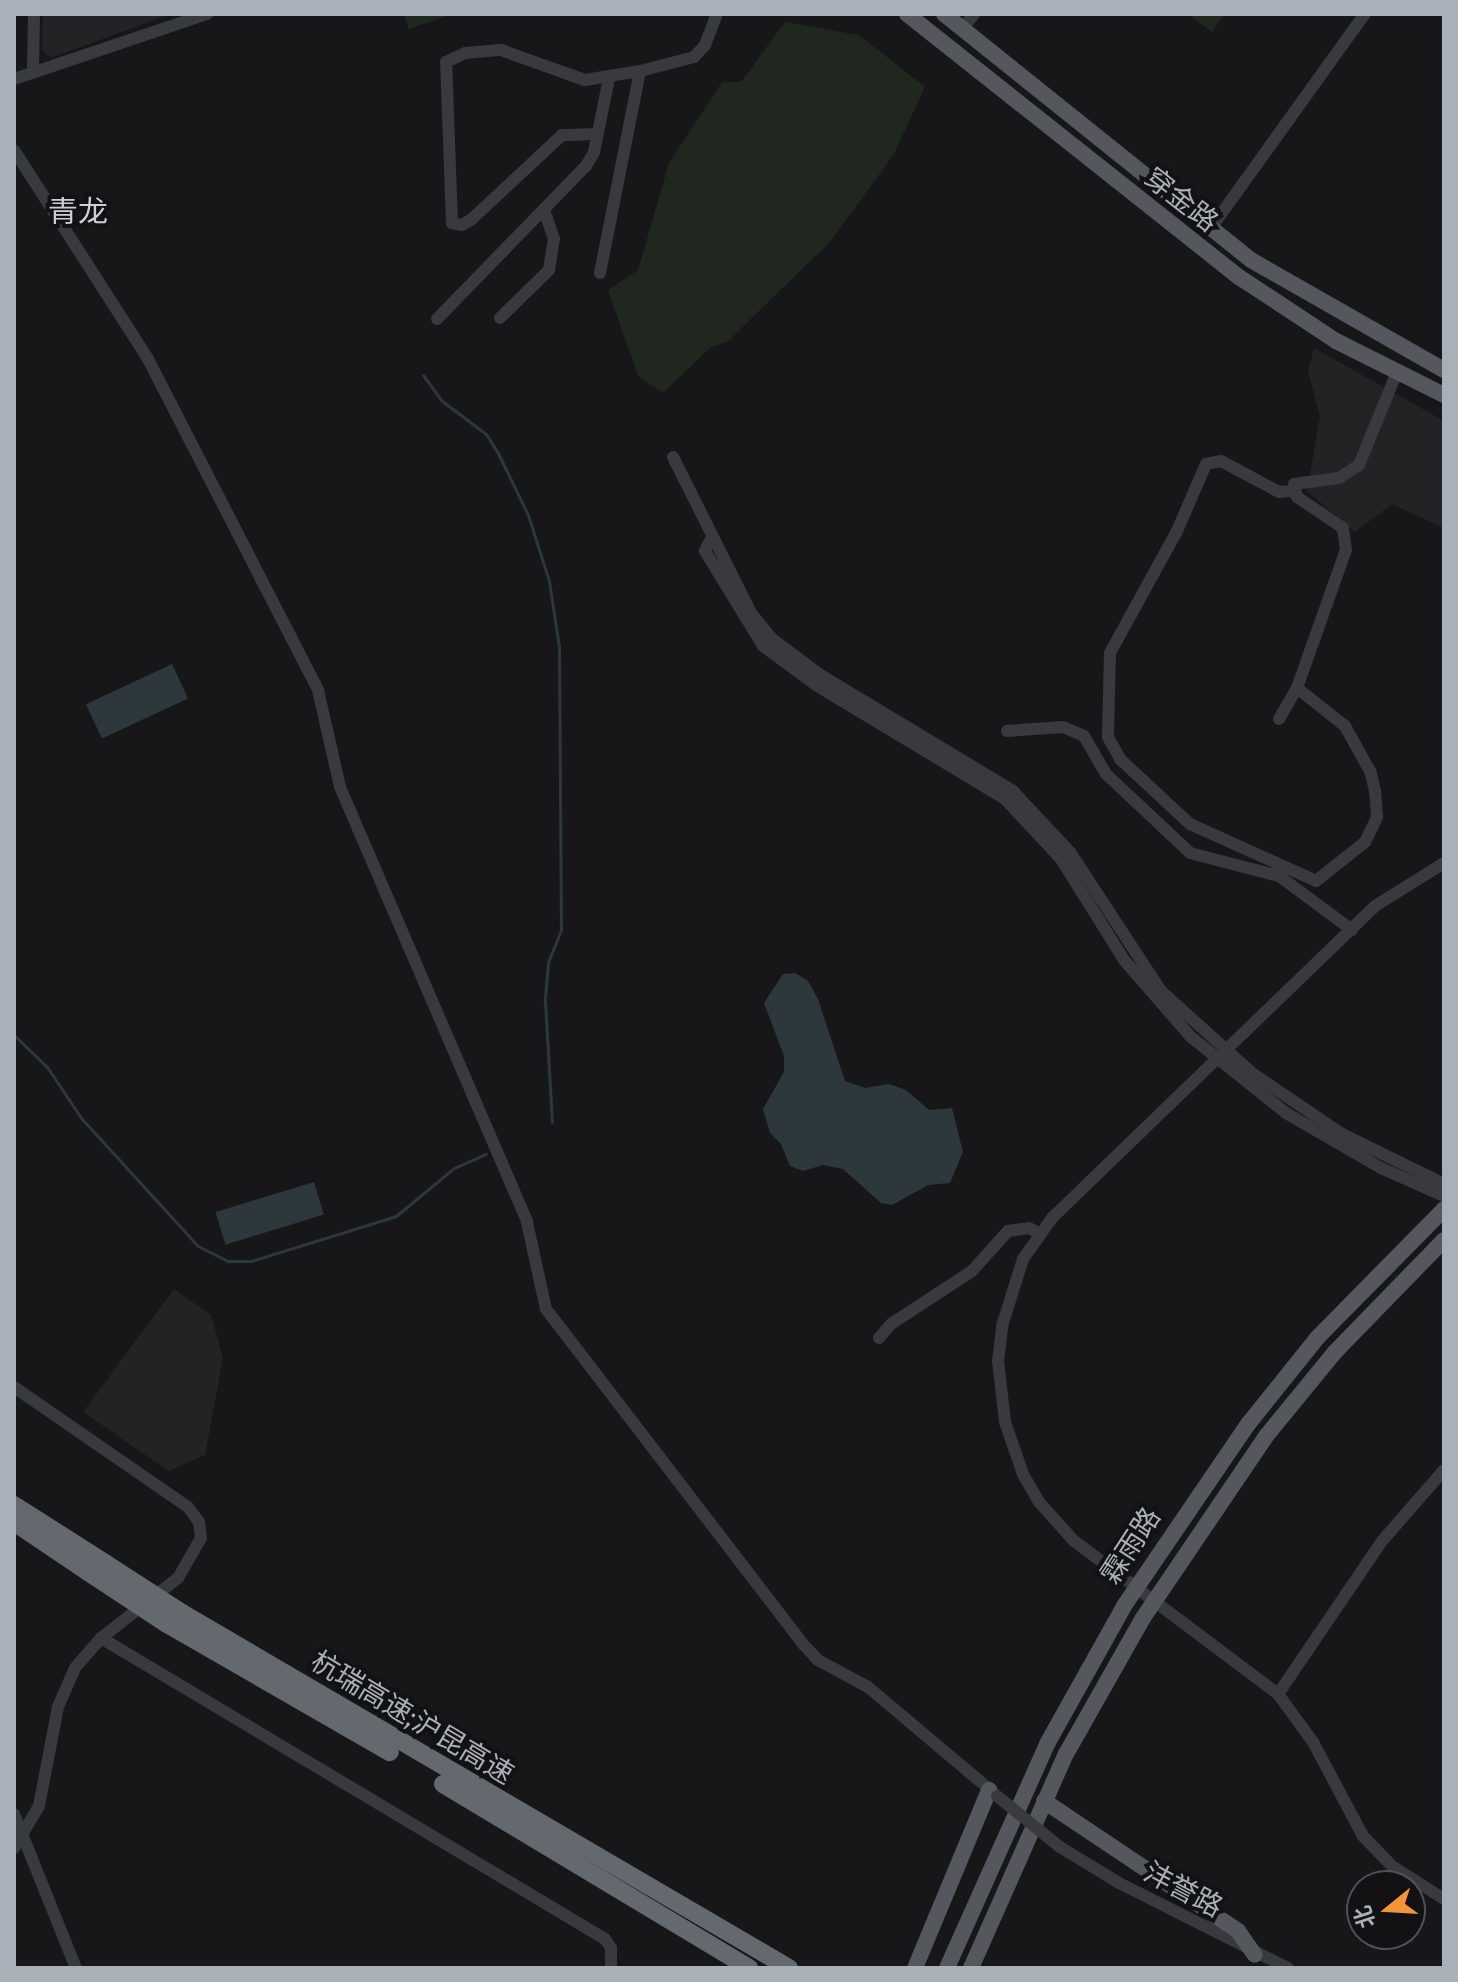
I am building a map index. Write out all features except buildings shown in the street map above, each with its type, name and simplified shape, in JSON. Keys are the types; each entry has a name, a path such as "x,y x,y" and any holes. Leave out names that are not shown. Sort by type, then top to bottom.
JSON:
{"highway":[{"name":"杭瑞高速;沪昆高速","path":"14,1505 105,1563 174,1619 749,1968"},
{"name":"杭瑞高速;沪昆高速","path":"14,1522 88,1572 789,1968"}],"main road":[{"name":"穿金路","path":"907,14 1168,226 1336,341 1444,395"},
{"name":"穿金路","path":"944,14 1251,260 1444,370"},
{"name":"霖雨路","path":"947,1968 1041,1756 1124,1606 1249,1423 1317,1338 1444,1209"},
{"name":"霖雨路","path":"971,1968 1044,1801 1143,1618 1267,1435 1334,1353 1444,1240"},
{"path":"915,1968 993,1793"},
{"path":"1044,1801 1238,1931 1255,1955"}],"street":[{"path":"33,72 34,14"},
{"path":"14,79 207,14"},
{"path":"595,134 562,135 472,219 462,225 452,223 446,62 465,53 501,50 585,80 609,78 694,57 705,45 717,14"},
{"path":"962,29 974,14"},
{"path":"1211,228 1365,14"},
{"path":"600,273 640,71"},
{"path":"437,319 545,213 594,152 595,134 609,78"},
{"name":"沣誉路","path":"14,150 148,359 318,690 340,787 527,1222 546,1309 769,1602 818,1660 868,1687 1060,1847 1255,1955 1288,1968"},
{"path":"500,318 549,270 554,239 545,213"},
{"path":"1293,491 1301,481 1339,478 1359,465 1397,372"},
{"path":"673,457 712,537 771,638 822,676 1012,790 1039,815 1092,883 1161,991 1221,1055 1286,1113 1381,1168 1444,1196"},
{"path":"1279,719 1297,688 1339,580 1346,538 1335,519 1293,491 1279,492 1221,461 1206,464 1177,531 1110,653 1108,737 1120,759 1190,824 1316,881 1365,842 1377,817 1375,791 1371,773 1345,726 1297,688"},
{"path":"1007,731 1063,727 1084,736 1106,774 1190,853 1279,876 1352,930"},
{"path":"1444,863 1406,882 1352,930 1040,1234 1008,1299 998,1361 1005,1422 1023,1474 1074,1541 1278,1694 1313,1742 1363,1836 1392,1866 1444,1899"},
{"path":"1221,1055 1292,1104 1444,1184"},
{"path":"879,1338 891,1324 972,1271 1008,1231 1029,1228 1040,1234"},
{"path":"14,1387 188,1507 199,1522 196,1551 178,1578 101,1638 65,1688 39,1806 14,1848"},
{"path":"1278,1694 1382,1541 1444,1470"},
{"path":"101,1638 605,1939 611,1948 611,1968"},
{"path":"14,1814 76,1968"}],"shaded area":[{"path":"43,14 170,14 51,58 42,51"},
{"path":"404,14 449,14 449,15 409,29"},
{"path":"1187,14 1225,14 1212,32"},
{"path":"785,22 859,35 925,87 894,154 830,242 727,342 711,347 663,393 638,376 608,290 638,270 669,163 722,82 741,82"},
{"path":"1314,348 1444,421 1444,528 1392,504 1355,532 1307,491 1320,416 1308,371"},
{"path":"172,664 188,698 102,739 86,704"},
{"path":"795,973 808,981 818,999 845,1081 865,1088 889,1084 906,1090 929,1110 952,1108 963,1152 950,1183 928,1185 892,1205 881,1203 843,1169 823,1165 803,1171 790,1166 781,1144 770,1133 763,1109 784,1072 784,1056 764,1003 783,974"},
{"path":"314,1182 324,1215 225,1245 216,1212"},
{"path":"174,1289 211,1315 223,1358 205,1455 169,1471 83,1412"}],"waterway":[{"path":"423,375 442,401 486,434 498,453 528,515 549,581 559,647 561,930 548,963 545,1001 552,1122"},
{"path":"14,1035 47,1067 82,1119 198,1246 228,1261 251,1261 396,1216 454,1168 486,1154"}],"district":[{"name":"青龙","path":"78,212"}]}
